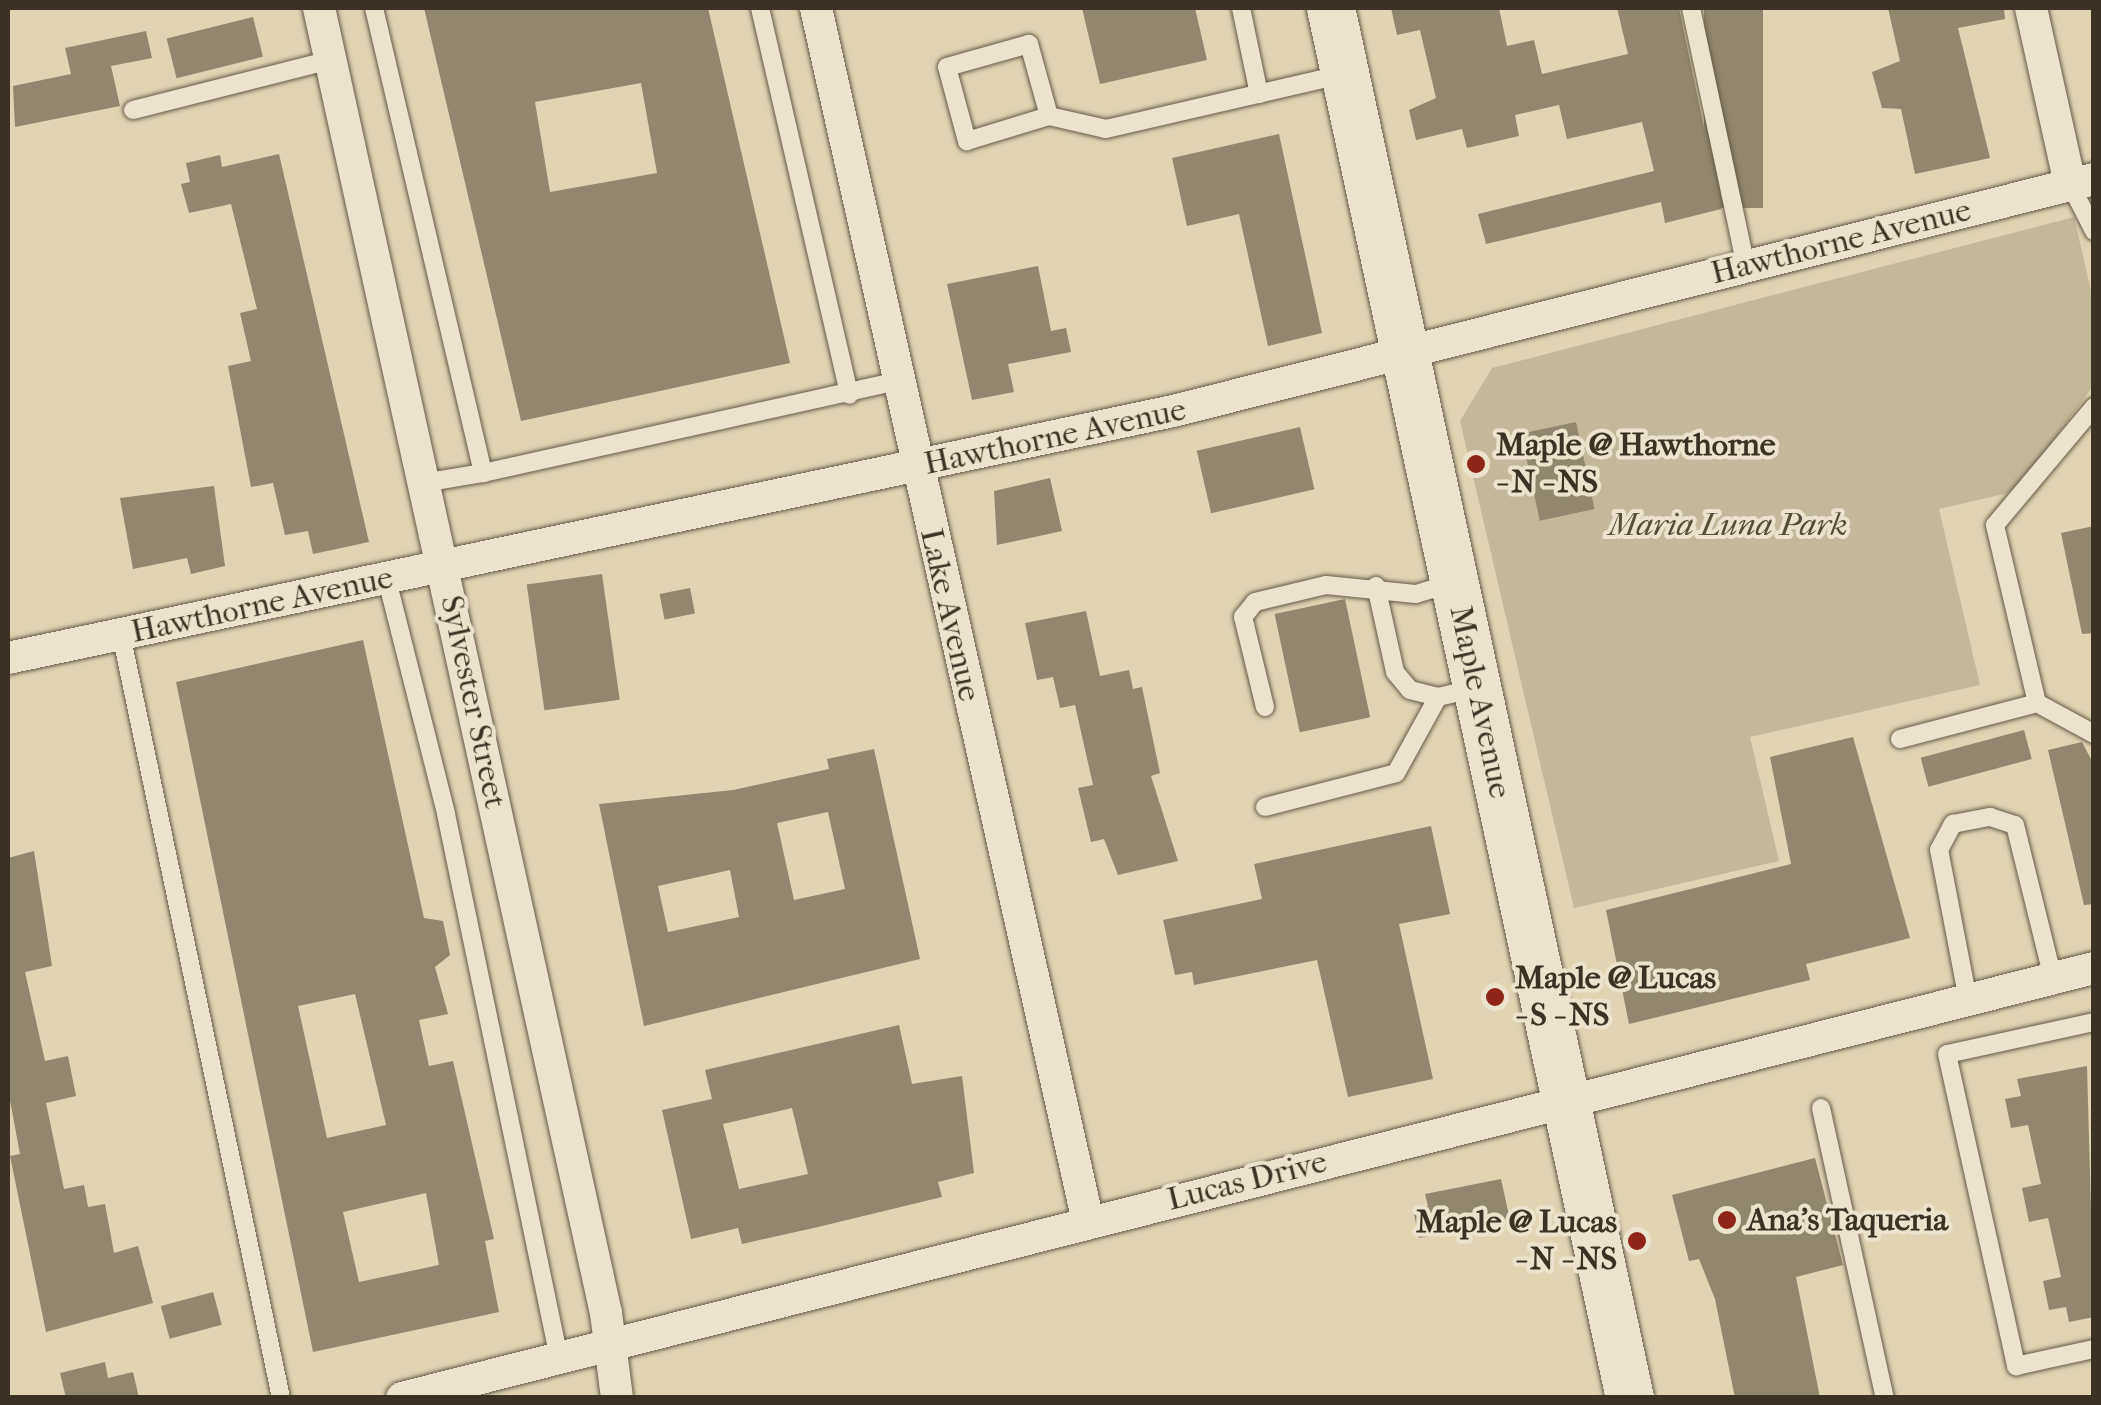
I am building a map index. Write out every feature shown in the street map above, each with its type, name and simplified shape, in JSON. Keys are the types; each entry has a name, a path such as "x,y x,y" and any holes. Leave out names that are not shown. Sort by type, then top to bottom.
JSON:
{"main road":[{"name":"Maple Avenue","path":"1331,8 1455,582 1457,692 1566,1099 1630,1398"}],"street":[{"name":"Sylvester Street","path":"319,8 611,1344 617,1398"},
{"name":"Lake Avenue","path":"816,8 1088,1222"},
{"path":"2031,8 2082,182"},
{"name":"Hawthorne Avenue","path":"8,658 917,466 1404,354 2082,182"},
{"name":"Lucas Drive","path":"402,1398 1566,1099 2094,968"}],"lane":[{"path":"374,8 482,473"},
{"path":"760,8 849,395"},
{"path":"1241,8 1259,94"},
{"path":"1691,8 1746,266"},
{"path":"1049,116 1030,44 946,67 966,141 1049,116 1106,129 1345,74"},
{"path":"133,110 330,60"},
{"path":"2082,182 2094,231"},
{"path":"423,484 849,395 899,381"},
{"path":"2036,703 1996,526 2094,407"},
{"path":"387,580 507,1088 559,1358"},
{"path":"1264,707 1246,609 1326,584 1376,586 1416,594 1455,582"},
{"path":"1376,586 1395,672 1410,690 1457,692"},
{"path":"121,634 281,1398"},
{"path":"1265,808 1396,773 1457,692"},
{"path":"1900,739 2036,703 2094,734"},
{"path":"1968,1000 1939,850 1953,824 1990,818 2014,826 2053,978"},
{"path":"2094,1022 1947,1054 2016,1366 2094,1349"},
{"path":"1821,1108 1885,1398"}],"green space":[{"name":"Maria Luna Park","path":"2074,217 2093,299 2093,386 2017,491 1939,509 1980,685 1750,737 1779,861 1574,908 1460,421 1492,368"}],"building":[{"path":"424,8 708,8 790,363 521,421","holes":["641,83 657,173 550,192 535,102"]},
{"path":"1082,8 1195,8 1207,60 1100,84"},
{"path":"1391,8 1499,8 1507,46 1534,40 1542,74 1628,54 1617,8 1679,8 1721,209 1665,223 1661,202 1486,244 1478,214 1654,171 1642,122 1567,139 1559,105 1515,115 1519,136 1467,148 1462,129 1416,140 1409,110 1436,98 1420,30 1397,35"},
{"path":"1704,8 1763,8 1763,208 1704,208"},
{"path":"1888,8 2004,8 2005,19 1958,28 1990,158 1915,174 1901,109 1882,108 1872,72 1900,61"},
{"path":"253,17 263,57 177,78 167,39"},
{"path":"146,31 152,58 111,66 120,106 15,127 13,86 71,74 65,48"},
{"path":"1279,134 1322,333 1268,346 1239,214 1187,226 1172,158"},
{"path":"279,154 369,542 313,554 308,531 285,535 273,483 251,487 228,366 251,361 240,313 257,309 231,204 189,213 181,184 190,182 186,163 220,155 222,167"},
{"path":"1038,266 1051,331 1066,328 1071,352 1008,364 1014,392 972,400 947,284"},
{"path":"1576,422 1595,509 1540,521 1521,434"},
{"path":"1300,427 1314,489 1211,513 1197,451"},
{"path":"1050,478 1062,531 997,545 994,491"},
{"path":"214,486 225,566 191,574 187,558 133,569 120,498"},
{"path":"2094,526 2094,633 2082,634 2061,533"},
{"path":"602,574 620,700 544,710 527,585"},
{"path":"690,588 695,614 665,619 660,594"},
{"path":"1345,599 1370,717 1300,732 1275,614"},
{"path":"1086,611 1100,676 1129,670 1133,689 1142,687 1160,773 1151,776 1178,861 1118,875 1104,839 1091,842 1078,788 1093,785 1075,705 1060,708 1053,677 1037,680 1025,623"},
{"path":"363,640 424,918 443,921 450,955 435,967 448,1014 419,1020 429,1066 453,1061 494,1239 485,1241 499,1312 313,1352 176,682","holes":["355,994 386,1125 327,1138 298,1006","426,1193 439,1265 359,1282 343,1212"]},
{"path":"2024,730 2032,759 1928,787 1921,758"},
{"path":"1853,737 1910,938 1806,964 1810,980 1629,1024 1606,910 1791,864 1770,757"},
{"path":"2082,742 2094,765 2094,904 2084,905 2048,750"},
{"path":"874,749 920,959 644,1026 599,804 733,790 829,769 827,759","holes":["828,812 845,889 794,900 777,823","730,870 739,917 668,932 658,886"]},
{"path":"1431,826 1450,914 1399,924 1433,1079 1348,1097 1317,960 1194,985 1192,972 1175,975 1163,920 1262,899 1254,864"},
{"path":"34,851 52,966 25,972 45,1061 68,1056 76,1096 46,1103 64,1189 84,1185 88,1207 105,1204 114,1253 138,1246 153,1303 46,1332 10,1156 20,1154 8,1090 8,858"},
{"path":"899,1025 912,1084 962,1076 974,1173 938,1182 942,1197 818,1227 742,1244 738,1228 691,1239 662,1110 712,1099 705,1070","holes":["792,1108 808,1174 739,1189 723,1124"]},
{"path":"2087,1066 2094,1317 2069,1322 2066,1307 2049,1310 2043,1281 2061,1277 2048,1218 2029,1222 2022,1188 2041,1184 2028,1125 2011,1128 2005,1099 2021,1096 2017,1079"},
{"path":"1815,1158 1843,1265 1796,1277 1820,1398 1735,1398 1715,1299 1699,1259 1689,1261 1672,1195"},
{"path":"1501,1179 1510,1220 1419,1238 1413,1209 1428,1206 1425,1194"},
{"path":"213,1292 222,1325 170,1339 161,1306"},
{"path":"105,1362 108,1378 133,1372 139,1398 66,1398 60,1373"}],"place":[{"name":"Maple @ Hawthorne - N - NS","path":"1476,464"},
{"name":"Maple @ Lucas - S - NS","path":"1495,997"},
{"name":"Ana's Taqueria","path":"1727,1220"},
{"name":"Maple @ Lucas - N - NS","path":"1637,1241"}]}
